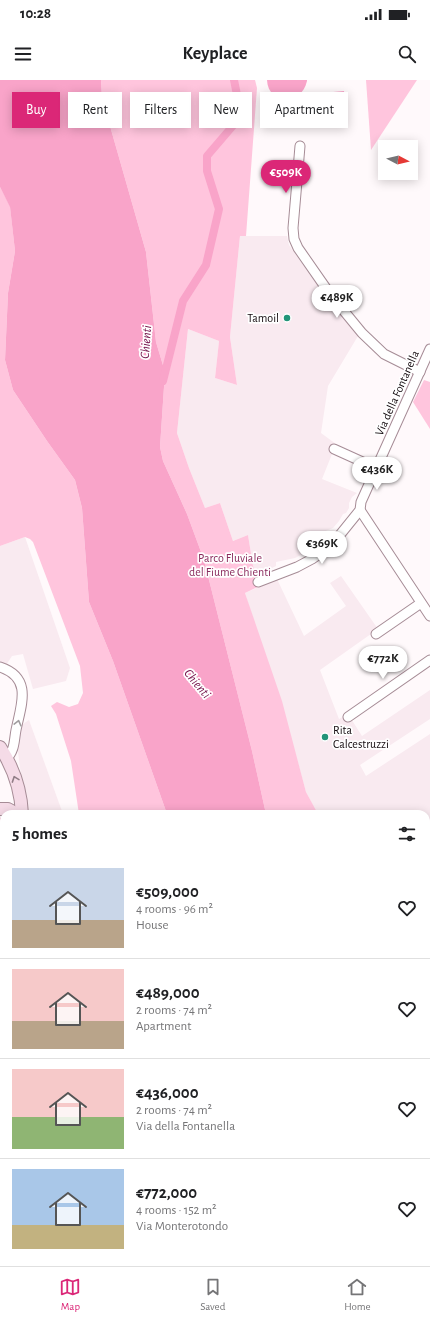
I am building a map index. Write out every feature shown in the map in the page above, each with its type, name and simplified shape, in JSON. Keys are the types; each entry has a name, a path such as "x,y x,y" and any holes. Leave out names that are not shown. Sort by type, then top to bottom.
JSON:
{"main road":[{"path":"0,747 18,787 21,810"},
{"path":"0,809 10,810"}],"street":[{"path":"300,150 294,233 294,239 298,248 330,294 362,333 384,354 420,372"},
{"name":"Via della Fontanella","path":"258,582 297,567 312,559 335,541 360,510 361,502 430,349"},
{"path":"334,449 376,468"},
{"path":"360,510 430,616"},
{"path":"376,634 421,603"},
{"path":"348,717 430,660"},
{"path":"0,667 9,670 15,675 21,686 23,696 13,748 10,756 6,759"}],"shaded area":[{"path":"240,236 287,236 289,245 327,299 358,336 328,386 321,433 336,444 322,479 357,493 352,497 346,513 343,514 333,528 323,532 327,542 295,558 276,562 276,566 256,576 248,535 233,541 220,503 205,508 177,433 188,329 219,341 215,378 237,385 230,337"},
{"path":"25,537 70,668 66,681 33,689 23,654 12,656 6,665 0,663 0,546"},
{"path":"341,576 378,629 320,670 339,719 348,714 362,736 430,690 430,719 360,765 366,776 430,734 430,810 315,810 306,792 245,593 277,579 304,636 346,606 330,583"},
{"path":"29,720 62,810 25,810 17,744 20,726"}],"green space":[{"name":"Parco Fluviale del Fiume Chienti","path":"101,80 255,80 257,88 246,236 240,236 230,337 237,385 215,378 219,341 188,329 177,433 205,508 220,503 233,541 248,535 253,566 260,586 245,593 282,701 306,792 316,810 265,810 252,751 204,560 187,514 163,461 160,447 165,372 156,342 146,252 111,128 122,128 122,92 102,92"},
{"path":"366,80 417,80 371,150"},
{"path":"0,187 10,206 15,251 8,293 5,360 13,390 75,480 82,508 89,602 113,661 166,810 78,810 71,761 56,714 51,706 57,702 69,707 78,704 83,693 80,666 33,542 25,537 0,546"},
{"path":"424,380 430,382 430,429 413,402"}],"water":[{"name":"Chienti","path":"0,80 101,80 102,92 68,92 68,128 111,128 146,252 156,342 165,372 160,447 163,461 187,514 204,560 252,751 265,810 166,810 113,661 89,602 82,508 75,480 13,390 5,360 8,293 15,251 10,207 0,187"},
{"path":"267,80 307,80 304,89 301,92 272,92"}],"waterway":[{"path":"163,381 183,301 206,265 219,209 207,171 207,156 237,121 238,100 234,80"}],"place":[{"name":"Tamoil","path":"287,318"},
{"name":"Rita Calcestruzzi","path":"325,737"}]}
